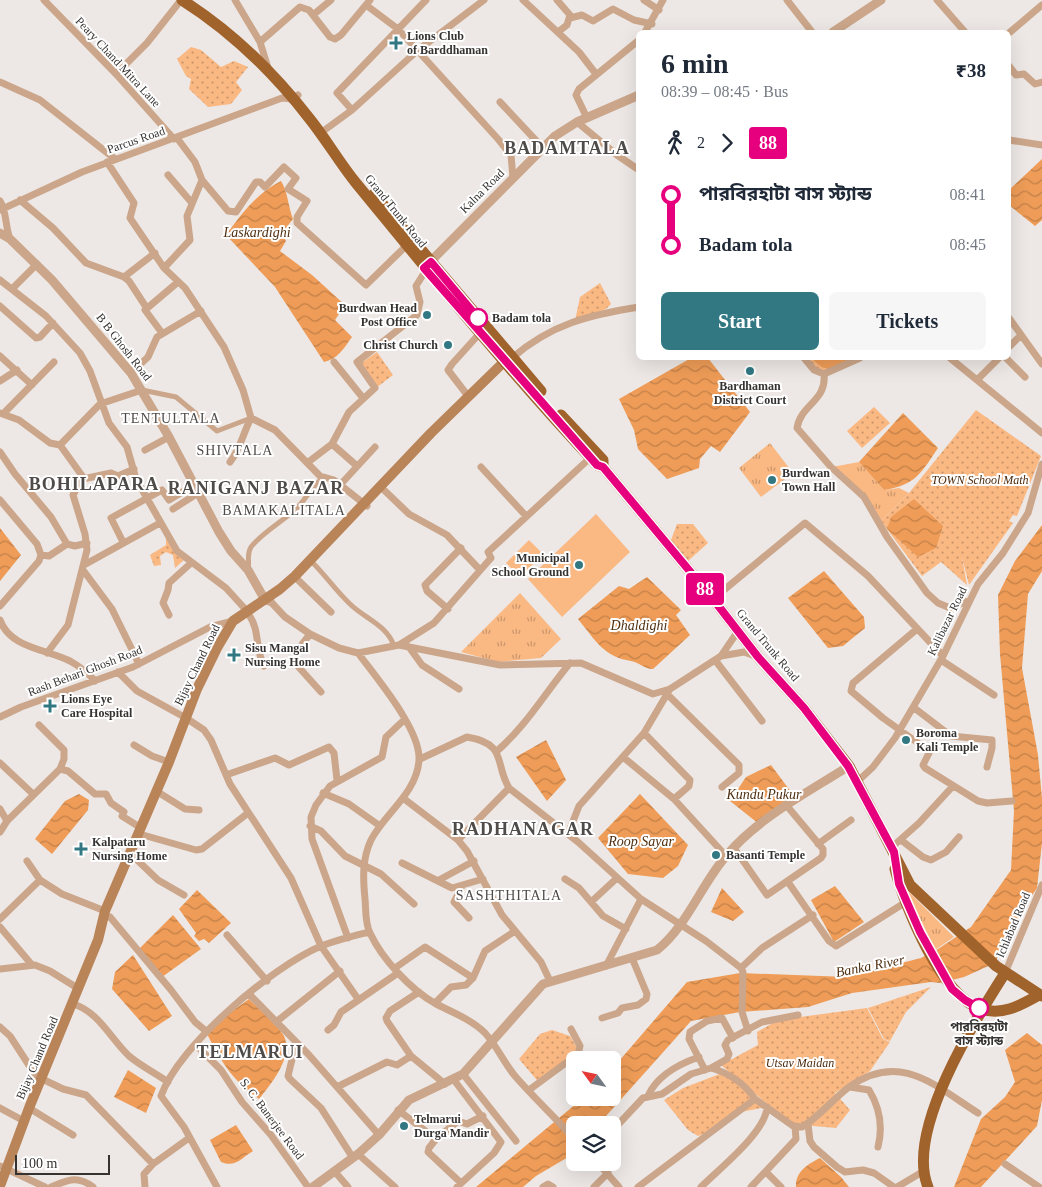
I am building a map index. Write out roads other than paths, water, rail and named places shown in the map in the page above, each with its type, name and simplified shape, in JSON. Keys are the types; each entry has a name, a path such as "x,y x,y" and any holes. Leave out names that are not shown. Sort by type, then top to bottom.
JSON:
{"highway":[{"name":"Grand Trunk Road","path":"182,0 268,66"},
{"name":"Grand Trunk Road","path":"195,0 268,66 354,181 406,246 602,460 603,467 713,599 758,657 804,708 848,766 858,781 910,885 1005,973"},
{"name":"Grand Trunk Road","path":"290,93 326,129 427,267 480,334 510,360 590,458 597,465 603,467"},
{"path":"893,850 895,870 906,902 948,983 958,995 982,1009 1012,1009 1041,996"},
{"path":"928,1187 924,1171 924,1144 942,1090 982,1009 1005,973 1041,996"}],"main road":[{"path":"470,397 510,360"},
{"name":"Bijay Chand Road","path":"107,914 134,857 142,831 161,794 197,689 233,620 248,613 297,579 365,505 384,490 470,397"},
{"name":"Bijay Chand Road","path":"267,600 295,576 470,397"},
{"name":"Bijay Chand Road","path":"0,1186 3,1168 73,1004 107,914 169,762 214,664 230,634 248,613"}],"street":[{"name":"Peary Chand Mitra Lane","path":"44,0 176,138 197,166 202,180 222,205 232,213 236,212 256,182 260,182 265,187 284,166 296,178 288,189 307,201 297,217 297,223 366,285 406,246"},
{"path":"116,74 147,43 182,0"},
{"path":"235,0 260,42 268,66"},
{"path":"313,15 331,0"},
{"path":"352,110 337,93 426,0"},
{"path":"326,129 352,110 417,51 484,0"},
{"path":"523,0 578,52 596,74"},
{"path":"557,0 570,18 568,25 558,32"},
{"path":"644,0 659,10"},
{"path":"648,30 663,0"},
{"path":"787,0 810,30"},
{"path":"836,30 881,0"},
{"path":"937,0 963,30"},
{"path":"260,42 303,3 330,36 335,39 342,35 368,3 398,29 511,155 513,178"},
{"path":"1011,31 1042,5"},
{"path":"570,18 582,15 593,21 613,9 634,20 652,24"},
{"path":"587,118 576,96 579,89 636,42"},
{"path":"1011,69 1016,75 1024,74 1035,84 1042,82"},
{"path":"0,82 40,100 115,158"},
{"name":"Parcus Road","path":"2,209 57,182 115,158 176,138 290,93"},
{"name":"Kalna Road","path":"427,267 555,136 577,122 636,96"},
{"path":"500,102 543,148"},
{"path":"577,122 636,168"},
{"path":"1011,140 1042,145"},
{"path":"106,162 134,203 130,218 164,268 201,311 224,347 243,390 251,418 240,439 240,448 230,462"},
{"path":"168,175 192,203"},
{"path":"164,268 190,240 187,216 199,192 202,180"},
{"path":"0,200 4,222 10,239"},
{"path":"20,200 52,228 86,263 124,277 133,286 146,307 146,312 162,333"},
{"name":"B B Ghosh Road","path":"0,233 10,239 36,264 131,373 169,437 231,551 248,570 267,600"},
{"path":"124,277 155,253"},
{"path":"12,289 36,264"},
{"path":"307,463 332,444 342,421 375,388 357,362 418,315 420,302 416,286 427,267"},
{"path":"0,280 53,323 80,353 90,371 100,404 110,423 127,447 136,479 160,523 177,551 226,588 248,613 255,623 257,650 264,666"},
{"path":"146,307 178,282"},
{"path":"0,306 36,338 40,337 53,323"},
{"path":"510,360 538,337 563,324 636,308"},
{"path":"131,373 148,357 152,344 162,333 201,311"},
{"path":"1011,321 1042,364"},
{"path":"470,397 448,370 480,334"},
{"path":"1011,345 1021,335"},
{"path":"0,356 32,385"},
{"path":"806,360 814,370 824,374 856,360"},
{"path":"952,360 1042,433"},
{"path":"977,380 997,360"},
{"path":"1008,360 1024,377"},
{"path":"54,362 2,414 19,420 50,443 60,445 82,473 83,479"},
{"path":"334,362 363,398"},
{"path":"0,381 16,370"},
{"path":"824,374 825,386 820,395 799,418 797,428 832,467 864,498 888,537 927,593 938,604 950,608 970,600"},
{"path":"60,445 100,404 142,390 176,396 218,431 251,418 275,430 320,476 330,478 341,484 365,505"},
{"path":"144,450 169,437"},
{"path":"332,444 357,466"},
{"path":"341,484 375,447"},
{"path":"0,452 15,474 51,517 67,544 75,546 87,543"},
{"path":"267,600 285,617 310,634 339,648 358,653 397,645 434,624 491,558 488,552 590,458"},
{"name":"Kalibazar Road","path":"858,781 873,767 900,730 942,658 978,584 1003,553 1028,513 1042,464"},
{"path":"481,467 526,516"},
{"path":"47,653 68,625 84,568 87,543 73,499 75,490 83,479 111,473 118,476 134,469"},
{"path":"248,570 247,557 251,547 294,510 310,488 324,477"},
{"path":"123,542 110,518 162,490 169,500 196,489"},
{"path":"173,509 196,489"},
{"path":"384,490 409,514 447,535 462,548 480,570"},
{"path":"0,500 37,544 41,555 39,561 0,606"},
{"path":"713,599 806,522 868,576 942,658 994,695"},
{"path":"84,568 123,542 160,523"},
{"path":"41,555 49,556 67,544"},
{"path":"448,609 427,592 426,585 462,548"},
{"path":"169,615 163,603 169,582 191,563"},
{"path":"313,563 329,578 349,603 376,622 397,645 500,665 570,662 595,668 646,693 668,692"},
{"path":"84,568 112,609 139,664"},
{"path":"297,579 331,612"},
{"path":"0,620 2,630 24,645 70,661 95,681"},
{"name":"Rash Behari Ghosh Road","path":"0,717 20,707 139,664 210,628 233,620"},
{"path":"917,629 851,686 851,691 866,705 928,750 924,767 978,801 988,803 1012,801"},
{"path":"568,834 579,806 644,733 668,692 718,658 738,631"},
{"path":"310,634 297,652 296,663 321,692"},
{"path":"409,647 422,664 460,689"},
{"path":"718,658 744,652 758,657"},
{"path":"358,653 385,687 405,719 415,741 420,759 414,780 403,798 371,840 364,864 363,881 369,932 396,971 419,992 474,1024 484,1033 516,1076 566,1130"},
{"path":"718,658 762,721"},
{"path":"555,662 562,672"},
{"path":"497,751 517,734 570,662"},
{"path":"118,672 137,691 204,730 211,740 226,775 248,814 291,878 321,946 358,999"},
{"path":"668,692 739,765 739,773 722,787"},
{"path":"913,707 951,736 992,740 992,748 987,766"},
{"path":"348,938 312,839 311,817 323,793 337,780 357,773 382,757 386,737 405,719"},
{"path":"0,832 7,821 60,769 64,759 64,750 39,725"},
{"path":"644,733 690,780 689,786 674,799"},
{"path":"420,759 467,737 474,738 497,751 501,760 505,781 509,788 568,834 641,899 742,970"},
{"path":"134,745 159,759 169,762"},
{"path":"226,775 275,758 289,765 329,748 334,752 337,780"},
{"path":"623,757 674,799 726,856"},
{"path":"1,765 33,794"},
{"path":"314,1187 356,1156 379,1135 398,1110 420,1094 454,1080 463,1074 532,995 550,981 656,950 670,939 711,874 734,848 759,824 848,766"},
{"path":"60,769 68,771 96,794 106,794 111,803 124,812 122,816 142,831 196,850 202,849 248,814"},
{"path":"893,850 953,786"},
{"path":"458,840 509,788"},
{"path":"323,793 335,800 349,804 380,826"},
{"path":"161,794 185,809 199,810"},
{"path":"403,798 458,840 474,861 502,915 541,962 550,981"},
{"path":"734,848 767,895 823,856 822,849 787,806"},
{"path":"0,809 7,821"},
{"path":"818,844 851,820"},
{"path":"310,826 321,831 345,856 381,874 414,904"},
{"path":"901,840 923,857 931,860 946,852 959,837"},
{"path":"134,857 158,880 184,895"},
{"path":"27,861 40,880 62,894 107,914 171,990 195,1022 206,1031"},
{"path":"439,880 474,861"},
{"path":"402,863 452,888 483,879"},
{"path":"591,902 616,878"},
{"path":"564,879 579,888 603,916 626,929"},
{"path":"0,919 40,880"},
{"path":"788,882 829,941 836,946 906,902"},
{"name":"Ichlabad Road","path":"1005,973 1042,885"},
{"path":"462,886 454,902 469,918"},
{"path":"606,966 641,899"},
{"path":"748,1031 742,1012 742,970 762,948 813,916"},
{"path":"0,927 32,965"},
{"path":"435,1003 451,987 466,985 473,978 485,951 515,931"},
{"path":"218,1187 161,1096 168,1082 206,1031 222,1015 267,981 321,946 369,932"},
{"path":"227,935 267,981"},
{"path":"328,1030 334,1025 341,1012 425,947 473,978"},
{"path":"602,1018 618,1013 622,1008 638,1005 646,999 647,994 632,958"},
{"path":"0,969 32,965 42,967 79,988"},
{"path":"276,1022 340,971"},
{"path":"419,992 390,1011 386,1018 401,1044 411,1056 445,1084"},
{"path":"250,995 337,1087 379,1135"},
{"path":"73,1004 81,1006 91,1014 130,1056 168,1082"},
{"path":"621,1121 643,1098 662,1094 691,1074 708,1069 729,1057 725,1045 733,1038 769,1020 798,1015"},
{"path":"733,1038 722,1018 707,1022 689,1036 708,1069 729,1075 750,1091 755,1099 795,1126 802,1127 808,1124 850,1087 879,1071 891,1070 922,1079 978,1114"},
{"path":"0,1027 10,1036 36,1076 63,1088 86,1095 153,1164"},
{"path":"530,1090 578,1054 580,1046 571,1029"},
{"path":"296,1043 288,1076 290,1079 321,1108 356,1156 395,1187"},
{"name":"S. C. Banerjee Road","path":"196,1045 221,1070 242,1102 271,1135 308,1187"},
{"path":"337,1087 384,1063 397,1065 411,1056"},
{"path":"648,1096 659,1079 680,1065 699,1056"},
{"path":"463,1074 516,1141"},
{"path":"454,1080 483,1116 501,1142 494,1153 459,1185 428,1152 428,1148 458,1121 467,1124 483,1116"},
{"path":"850,1087 869,1090 875,1100 882,1132 878,1147"},
{"path":"638,1187 755,1099"},
{"path":"701,1187 749,1139 766,1115 767,1107"},
{"path":"0,1108 24,1122"},
{"path":"29,1108 73,1135"},
{"path":"398,1110 436,1139"},
{"path":"808,1124 810,1141 837,1167 845,1172 863,1170 874,1173 896,1187 924,1171"},
{"path":"751,1187 796,1139 795,1126"},
{"path":"145,1187 144,1174 153,1164 189,1138"},
{"path":"1005,1164 1039,1187"},
{"path":"3,1168 45,1187"},
{"path":"605,1171 619,1187"},
{"path":"336,1172 348,1187"},
{"path":"766,1172 781,1187"},
{"path":"594,1187 608,1174"},
{"path":"51,1187 73,1178 80,1179 93,1187"},
{"path":"543,1187 548,1184 553,1187"}],"water":[{"path":"1042,159 1042,220 1035,226 1011,207 1011,188"},
{"name":"Laskardighi","path":"281,181 293,219 282,233 286,241 280,251 312,275 345,305 335,320 352,337 337,356 329,361 324,362 275,287 226,235 257,198"},
{"path":"687,360 710,360 750,412 720,452 711,446 700,459 699,468 667,479 638,449 634,430 619,399"},
{"path":"903,413 938,448 922,471 911,481 895,488 884,490 859,462"},
{"path":"914,499 943,526 936,548 918,557 887,529 891,517"},
{"path":"1042,525 1042,571 1028,594 1022,668 1038,755 1042,798 1042,843 1037,888 1008,932 995,963 964,977 940,983 931,982 852,993 808,1007 740,1012 691,1021 621,1099 621,1059 687,982 740,973 847,977 921,958 971,927 1011,870 1014,811 1000,654 998,595 1015,561"},
{"path":"0,528 21,555 0,581"},
{"path":"824,571 864,617 865,628 843,646 828,648 788,598"},
{"name":"Dhaldighi","path":"647,577 681,610 676,615 690,635 653,669 614,656 595,640 578,619 619,586 629,589"},
{"path":"546,740 566,780 547,801 516,757"},
{"name":"Kundu Pukur","path":"771,765 797,800 759,824 730,801 746,777"},
{"path":"79,794 89,800 88,810 52,854 35,839 65,801"},
{"name":"Roop Sayar","path":"640,794 688,845 678,866 663,878 628,874 598,838"},
{"path":"835,886 864,922 834,942 811,900"},
{"path":"722,888 744,912 733,921 711,912"},
{"path":"197,890 231,923 209,943 204,939 199,941 194,936 196,933 179,909"},
{"path":"173,915 201,949 162,977 138,950"},
{"path":"133,955 172,1016 149,1031 112,989 115,972"},
{"path":"249,999 282,1032 286,1044 286,1053 279,1070 259,1099 228,1070 207,1034 227,1015"},
{"path":"1027,1033 1042,1045 1042,1100 1037,1126 981,1187 954,1187 981,1119 1005,1097 1015,1082 1005,1050"},
{"path":"128,1070 156,1088 146,1113 114,1097"},
{"path":"573,1106 615,1106 606,1116 566,1116 566,1158 536,1176 523,1187 476,1187"},
{"path":"236,1125 253,1151 235,1163 226,1164 221,1162 210,1140"},
{"path":"820,1158 849,1187 796,1187 800,1173"}],"waterway":[{"path":"822,360 834,364 841,360"}],"place":[{"name":"Lions Club of Barddhaman","path":"396,43"},
{"name":"Burdwan Head Post Office","path":"427,315"},
{"name":"Badam tola","path":"478,318"},
{"name":"Christ Church","path":"448,345"},
{"name":"Bardhaman District Court","path":"750,371"},
{"name":"Burdwan Town Hall","path":"772,480"},
{"name":"Municipal School Ground","path":"579,565"},
{"name":"Sisu Mangal Nursing Home","path":"234,655"},
{"name":"Lions Eye Care Hospital","path":"50,706"},
{"name":"Boroma Kali Temple","path":"906,740"},
{"name":"Kalpataru Nursing Home","path":"81,849"},
{"name":"Basanti Temple","path":"716,855"},
{"name":"পারবিরহাটা বাস স্ট্যান্ড","path":"979,1008"},
{"name":"Telmarui Durga Mandir","path":"404,1126"}],"district":[{"name":"BADAMTALA","path":"567,148"},
{"name":"TENTULTALA","path":"171,418"},
{"name":"SHIVTALA","path":"235,450"},
{"name":"BOHILAPARA","path":"94,484"},
{"name":"RANIGANJ BAZAR","path":"256,488"},
{"name":"BAMAKALITALA","path":"284,510"},
{"name":"RADHANAGAR","path":"523,829"},
{"name":"SASHTHITALA","path":"509,895"},
{"name":"TELMARUI","path":"250,1052"}],"park label":[{"name":"TOWN School Math","path":"980,480"},
{"name":"Utsav Maidan","path":"800,1063"}],"water label":[{"name":"Banka River","path":"870,966"}]}
